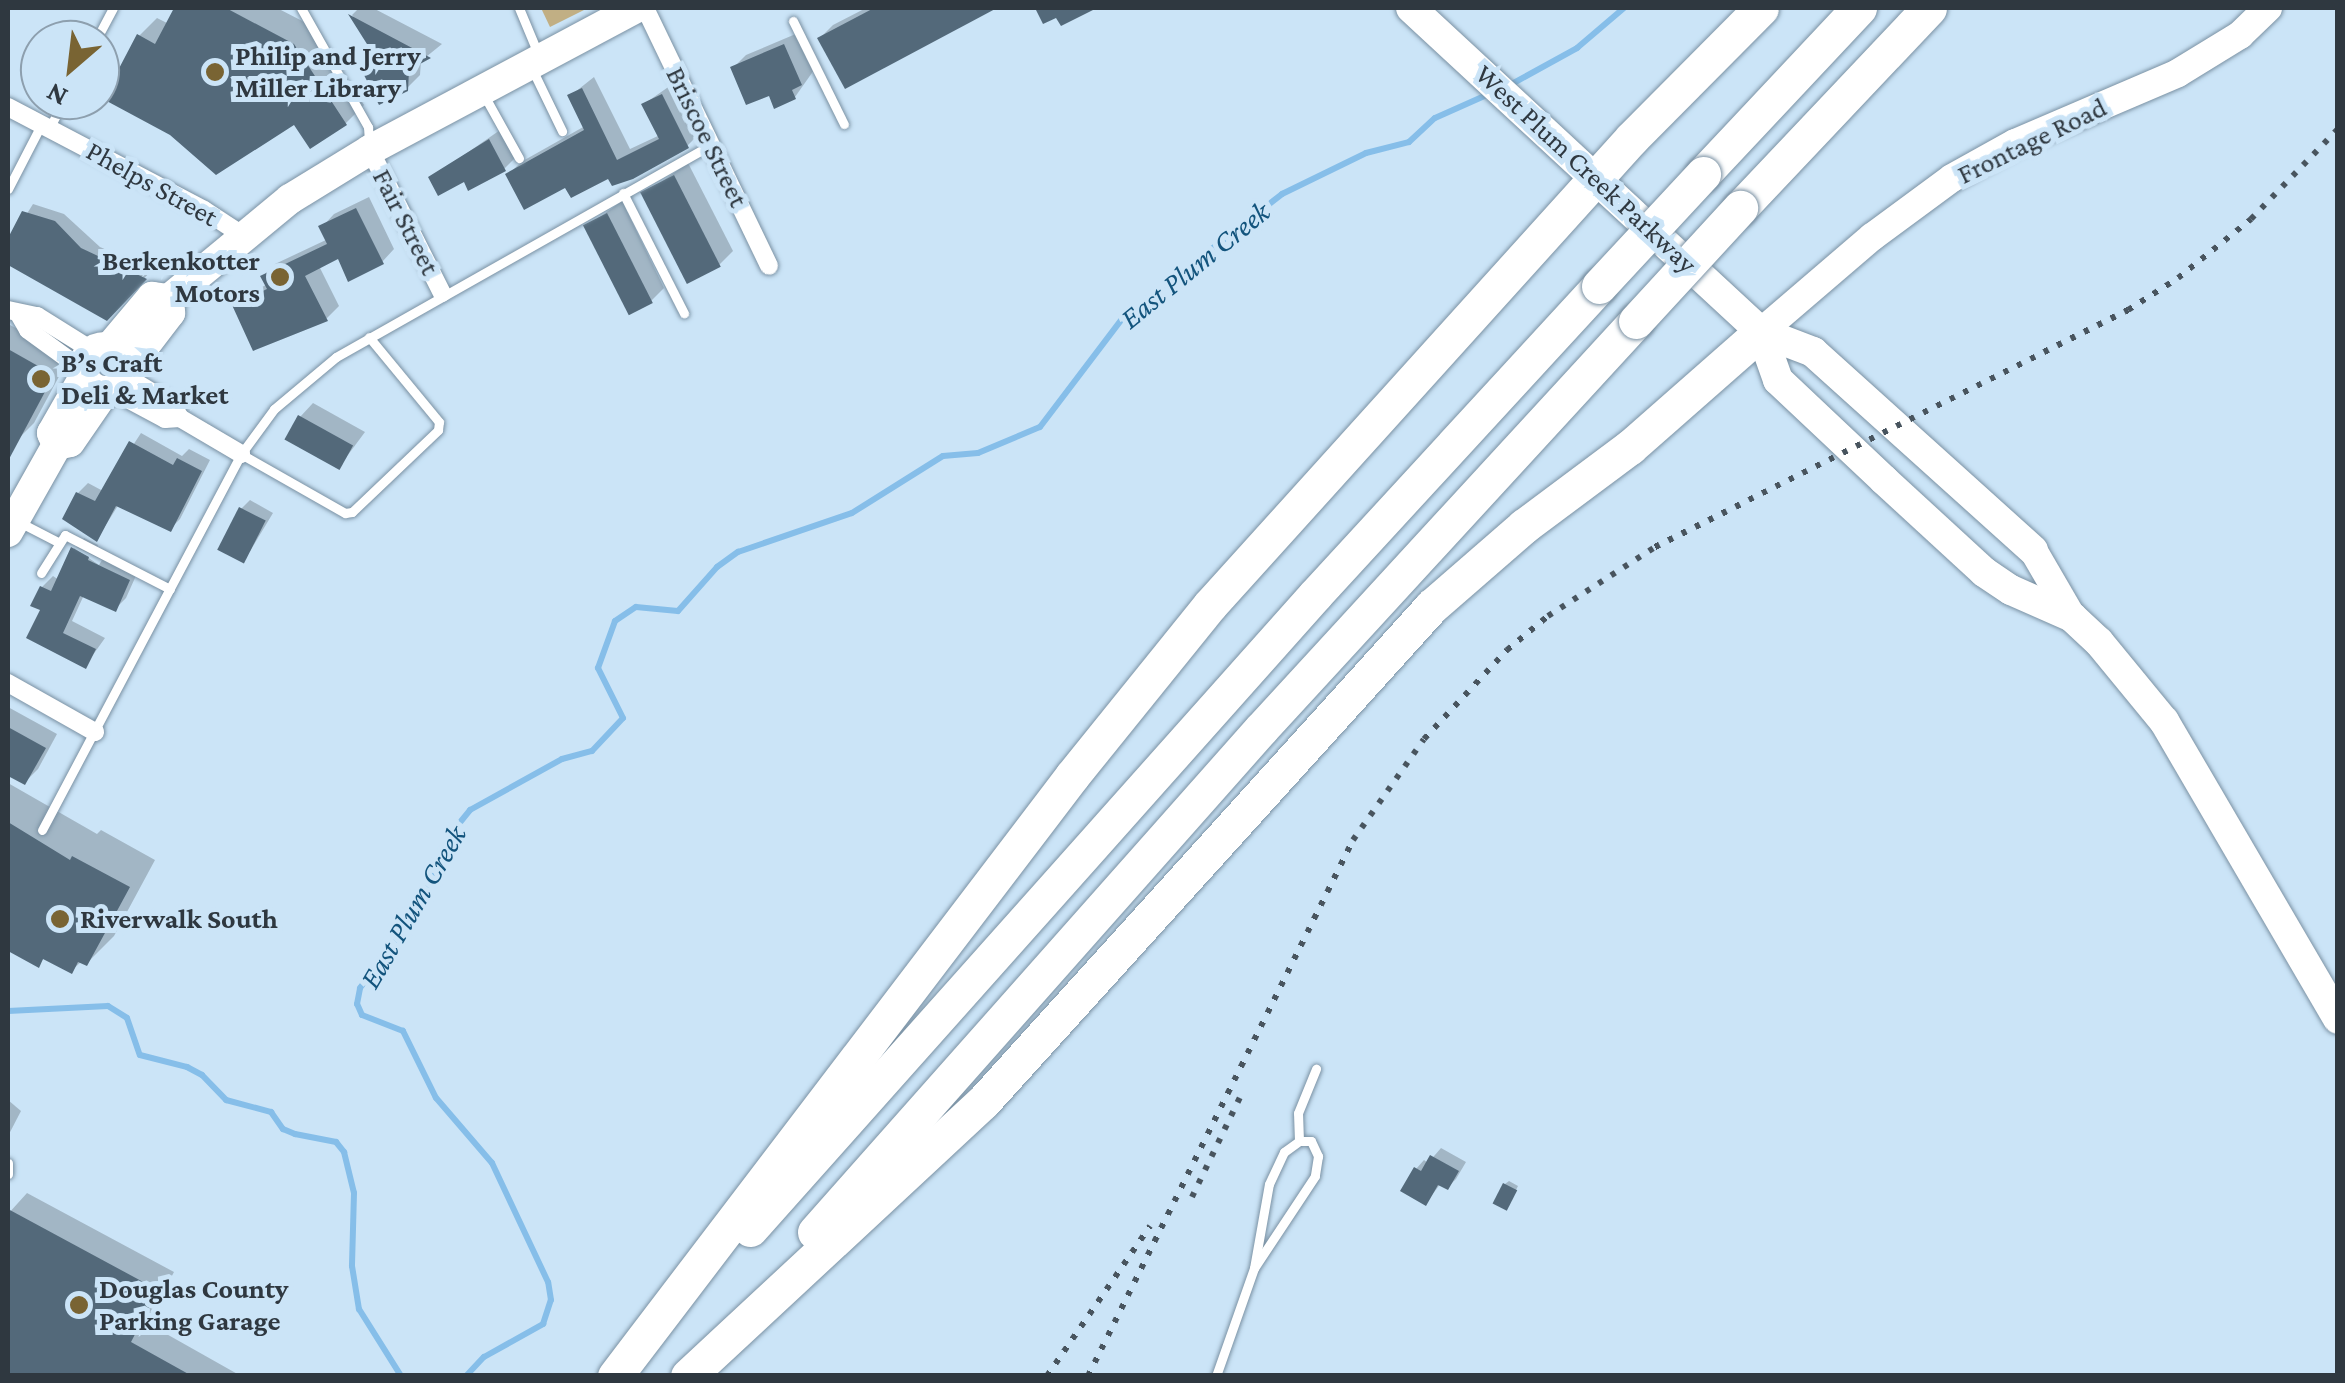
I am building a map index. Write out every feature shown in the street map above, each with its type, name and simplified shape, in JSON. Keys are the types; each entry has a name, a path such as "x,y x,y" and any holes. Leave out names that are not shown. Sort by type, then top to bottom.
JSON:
{"highway":[{"path":"618,1376 1123,710 1210,605 1597,177 1761,8"},
{"path":"618,1376 1314,596 1859,8"},
{"path":"688,1376 1061,952 1636,321 1928,8"},
{"path":"688,1376 983,1102 1432,606 1524,526 1675,410 1761,332"}],"main road":[{"path":"11,526 57,445 52,433 105,372 152,297 170,299 242,235 324,176 636,8"},
{"name":"West Plum Creek Parkway","path":"1411,8 1761,332 1812,352 2033,550 2072,617 2132,679 2164,721 2338,1020"},
{"name":"Frontage Road","path":"1761,332 1872,237 1952,178 2015,143 2178,73 2240,34 2268,8"},
{"name":"West Plum Creek Parkway","path":"1761,332 1778,380 1927,520 1998,582 2072,617"},
{"name":"West Plum Creek Parkway","path":"2300,958 2338,1042"}],"street":[{"name":"Briscoe Street","path":"645,8 769,266"},
{"name":"Phelps Street","path":"8,106 204,210 242,235"},
{"name":"Fair Street","path":"370,150 442,293"},
{"path":"14,313 36,316 165,419 180,418 241,454"},
{"path":"8,683 96,732"}],"lane":[{"path":"302,8 368,128 370,150"},
{"path":"519,8 562,131"},
{"path":"793,21 844,124"},
{"path":"482,90 519,158"},
{"path":"8,189 49,120"},
{"path":"42,830 241,454 274,409 299,385 368,337 712,144"},
{"path":"622,193 684,312"},
{"path":"241,454 345,513 352,512 438,430 439,422 368,337"},
{"path":"11,526 58,542"},
{"path":"41,573 65,535 90,549 102,550 170,589"},
{"path":"1299,1141 1298,1113 1316,1069"},
{"path":"1216,1376 1254,1268 1270,1184 1284,1152 1299,1141 1311,1141 1318,1156 1315,1176 1254,1268"},
{"path":"8,1163 8,1174"}],"shaded area":[{"path":"541,8 588,8 550,27"}],"building":[{"name":"Philip and Jerry Miller Library","path":"174,8 226,8 294,44 347,125 310,149 294,125 216,175 170,135 120,108 120,66 137,34 155,44"},
{"path":"874,8 997,8 845,89 817,38"},
{"path":"1035,8 1097,8 1061,26 1056,18 1043,24"},
{"path":"348,14 431,58 409,70 408,91 379,105 362,71 372,52"},
{"path":"784,44 802,85 792,90 796,99 774,109 769,96 746,105 730,67"},
{"path":"582,88 617,160 659,139 641,104 662,94 689,148 633,179 612,186 608,179 571,198 565,188 524,210 505,174 584,130 567,95"},
{"path":"489,139 506,171 468,191 464,182 438,196 428,177"},
{"path":"674,175 721,267 687,284 640,192"},
{"path":"356,208 384,264 348,282 338,259 305,276 328,321 253,351 232,305 267,289 260,276 327,244 318,226"},
{"path":"22,211 55,221 81,248 147,279 107,321 8,265 8,238"},
{"path":"607,213 653,303 629,315 583,225"},
{"path":"8,349 54,375 8,461"},
{"path":"298,415 353,446 340,470 284,439"},
{"path":"129,441 173,465 177,458 202,471 171,532 116,506 97,542 62,519 76,492 95,501"},
{"path":"239,507 266,521 244,563 217,550"},
{"path":"71,547 88,560 130,580 116,612 80,596 63,633 96,649 86,669 26,638 40,610 30,606 40,586 51,591"},
{"path":"8,727 46,748 25,785 8,776"},
{"name":"Riverwalk South","path":"8,822 70,860 72,856 130,887 87,966 78,962 72,974 43,959 39,968 8,951"},
{"path":"1430,1155 1459,1171 1448,1190 1438,1185 1426,1206 1400,1191 1414,1167 1421,1171"},
{"path":"1503,1183 1517,1190 1507,1211 1493,1203"},
{"name":"Douglas County Parking Garage","path":"8,1209 158,1290 131,1342 192,1376 8,1376"}],"waterway":[{"name":"East Plum Creek","path":"1510,85 1577,48 1624,8"},
{"name":"East Plum Creek","path":"466,1376 484,1357 543,1324 551,1300 548,1282 492,1163 436,1098 403,1031 362,1015 357,1004 360,988 417,912 453,831 470,810 562,759 592,751 623,718 598,668 615,621 636,607 678,611 717,567 738,552 852,513 943,456 978,453 1040,427 1122,319 1282,194 1366,153 1409,142 1435,118 1489,94"},
{"path":"8,1011 108,1006 127,1018 140,1055 187,1067 202,1075 226,1100 271,1112 283,1129 336,1142 344,1152 354,1193 352,1266 359,1309 401,1376"}],"railway":[{"path":"1088,1376 1353,840 1424,739 1507,650 1548,616 1655,547 2128,310 2178,278 2251,219 2338,129"},
{"path":"1192,1197 1244,1089"},
{"path":"1047,1376 1150,1226"}],"place":[{"name":"Philip and Jerry Miller Library","path":"215,72"},
{"name":"Berkenkotter Motors","path":"280,277"},
{"name":"B’s Craft Deli & Market","path":"41,379"},
{"name":"Riverwalk South","path":"60,919"},
{"name":"Douglas County Parking Garage","path":"79,1305"}]}
